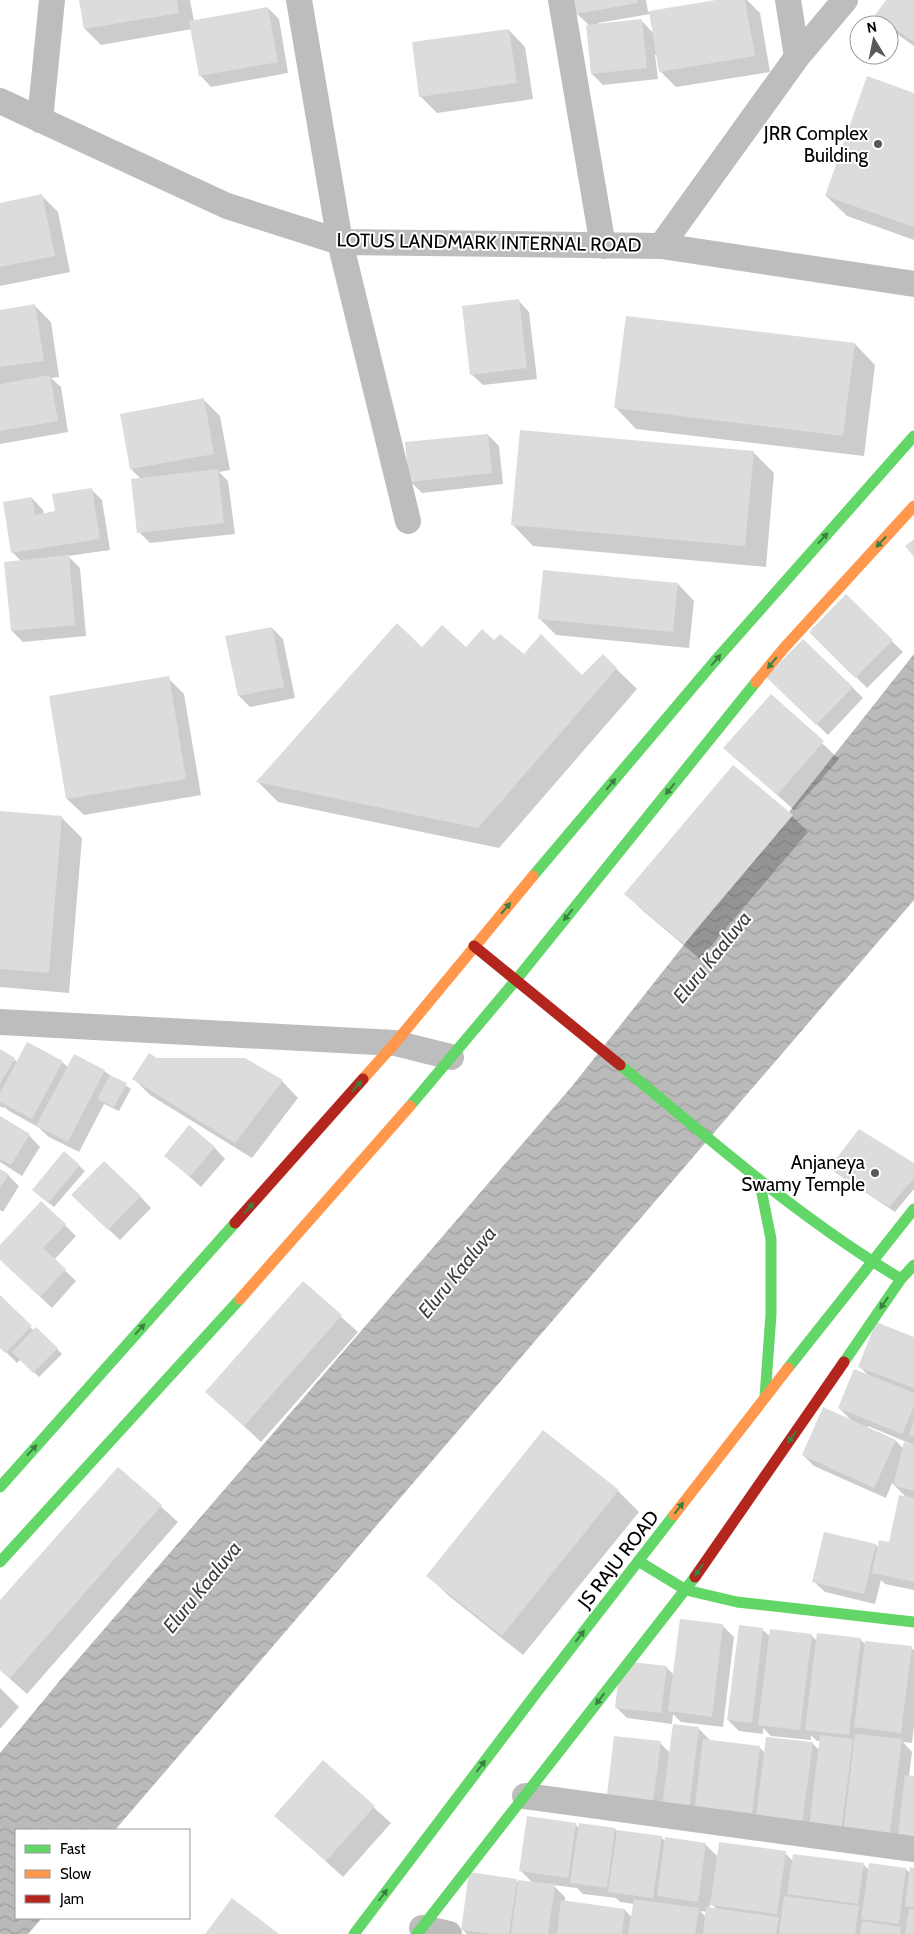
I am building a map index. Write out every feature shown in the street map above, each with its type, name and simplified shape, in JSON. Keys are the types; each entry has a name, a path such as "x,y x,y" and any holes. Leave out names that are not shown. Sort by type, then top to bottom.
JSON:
{"main road":[{"path":"0,1487 395,1043 474,946 708,669 914,436"},
{"path":"0,1562 224,1317 451,1058 784,648 914,506"},
{"path":"420,1931 686,1590 910,1277 871,1261 759,1179 474,946"},
{"path":"759,1179 771,1239 771,1314 765,1397"},
{"name":"JS RAJU ROAD","path":"354,1934 765,1397 914,1209"},
{"path":"638,1562 686,1590 737,1602 914,1622"}],"street":[{"path":"40,120 52,0"},
{"path":"299,0 340,242 408,522"},
{"path":"561,0 603,246"},
{"path":"788,0 798,57"},
{"path":"661,246 798,57 845,0"},
{"name":"LOTUS LANDMARK INTERNAL ROAD","path":"0,101 227,206 340,242 661,246 914,284"},
{"path":"0,1022 395,1043 451,1058"},
{"path":"525,1796 914,1849"},
{"path":"420,1931 449,1934"}],"water":[{"name":"Eluru Kaaluva","path":"914,654 914,900 116,1829 15,1829 15,1919 41,1919 28,1934 0,1934 0,1753 62,1678 573,1085"}],"building":[{"path":"79,0 177,0 179,13 84,29"},
{"path":"574,0 638,0 638,3 576,14"},
{"path":"716,0 745,0 755,56 659,72 649,11"},
{"path":"886,0 914,0 914,42 899,32 899,15 875,15"},
{"path":"268,7 278,62 199,76 189,21"},
{"path":"642,19 647,68 591,74 586,25"},
{"path":"509,29 517,83 419,97 412,42"},
{"name":"JRR Complex Building","path":"867,76 914,93 914,227 825,196"},
{"path":"42,194 55,256 0,267 0,203"},
{"path":"519,299 527,368 470,375 462,306"},
{"path":"35,304 44,361 0,367 0,310"},
{"path":"626,316 855,343 843,436 614,408"},
{"path":"50,375 58,421 0,431 0,384"},
{"path":"204,398 214,454 130,469 120,414"},
{"path":"520,430 754,451 745,546 511,525"},
{"path":"488,434 492,473 409,482 405,442"},
{"path":"218,469 224,523 137,533 131,479"},
{"path":"92,488 100,539 11,553 3,502 32,497 35,515 55,511 52,494"},
{"path":"914,539 914,557 905,546"},
{"path":"69,555 75,625 11,631 4,562"},
{"path":"543,570 678,583 673,632 538,619"},
{"path":"846,594 893,640 855,678 809,632"},
{"path":"397,623 422,647 442,625 466,647 482,629 494,640 500,634 524,654 541,634 582,675 603,654 617,668 478,828 256,782"},
{"path":"272,627 284,687 238,696 225,636"},
{"path":"803,639 853,687 816,725 766,677"},
{"path":"169,676 186,779 66,799 49,696"},
{"path":"771,694 824,741 777,795 723,748"},
{"path":"733,765 793,815 684,944 624,894"},
{"path":"0,811 62,816 49,973 0,969"},
{"path":"27,1042 63,1061 32,1119 0,1102 0,1093"},
{"path":"0,1049 15,1058 0,1084"},
{"path":"149,1053 157,1058 245,1058 283,1080 235,1143 132,1079"},
{"path":"74,1054 105,1070 68,1142 36,1126"},
{"path":"110,1075 127,1083 114,1107 97,1099"},
{"path":"0,1116 30,1134 11,1165 0,1159"},
{"path":"189,1125 215,1147 190,1177 164,1156"},
{"name":"Anjaneya Swamy Temple","path":"859,1129 914,1163 914,1178 889,1207 829,1168"},
{"path":"64,1151 80,1165 48,1203 32,1190"},
{"path":"104,1161 141,1196 108,1230 71,1195"},
{"path":"0,1169 9,1174 0,1188"},
{"path":"41,1201 66,1224 43,1248 66,1269 40,1297 0,1260 0,1245"},
{"path":"303,1281 342,1315 244,1426 205,1392"},
{"path":"0,1295 32,1326 5,1353 0,1348"},
{"path":"876,1322 914,1337 914,1388 858,1367"},
{"path":"36,1327 58,1348 33,1373 12,1352"},
{"path":"854,1369 914,1393 914,1406 902,1434 838,1408"},
{"path":"823,1407 896,1440 874,1488 802,1455"},
{"path":"914,1420 914,1436 909,1435"},
{"path":"543,1430 619,1490 502,1636 426,1576"},
{"path":"904,1442 914,1445 914,1491 893,1485"},
{"path":"118,1467 162,1505 10,1678 0,1670 0,1600"},
{"path":"899,1495 914,1498 914,1582 872,1573 879,1540 889,1542"},
{"path":"824,1532 876,1544 864,1594 812,1582"},
{"path":"680,1619 723,1624 712,1717 668,1711"},
{"path":"739,1625 763,1628 752,1723 727,1720"},
{"path":"770,1629 812,1634 800,1730 758,1725"},
{"path":"817,1633 861,1638 849,1735 805,1730"},
{"path":"865,1641 912,1646 901,1733 854,1727"},
{"path":"631,1662 667,1666 661,1713 615,1708 618,1682"},
{"path":"673,1724 699,1727 689,1809 662,1806"},
{"path":"855,1734 902,1739 889,1839 843,1834"},
{"path":"820,1735 853,1739 841,1832 809,1828"},
{"path":"614,1736 661,1741 653,1801 607,1795"},
{"path":"766,1737 813,1742 802,1824 756,1818"},
{"path":"703,1739 760,1746 752,1813 695,1806"},
{"path":"323,1760 375,1806 326,1861 274,1816"},
{"path":"905,1775 914,1776 914,1846 897,1844"},
{"path":"527,1816 576,1823 568,1878 519,1871"},
{"path":"579,1823 615,1828 607,1888 570,1883"},
{"path":"617,1830 662,1836 653,1898 608,1892"},
{"path":"665,1837 706,1843 698,1902 657,1896"},
{"path":"719,1842 786,1851 777,1914 710,1905"},
{"path":"793,1854 864,1863 858,1904 787,1894"},
{"path":"869,1863 906,1868 899,1924 861,1919"},
{"path":"910,1867 914,1868 914,1907 905,1906"},
{"path":"469,1872 517,1879 509,1934 461,1930"},
{"path":"518,1880 555,1884 548,1934 511,1934"},
{"path":"784,1896 859,1906 855,1934 779,1934"},
{"path":"232,1898 279,1934 205,1934"},
{"path":"634,1899 699,1908 695,1934 628,1934"},
{"path":"561,1900 625,1909 622,1934 557,1934"},
{"path":"706,1907 779,1917 776,1934 703,1934"},
{"path":"909,1909 914,1910 914,1934 905,1934"},
{"path":"862,1921 901,1927 900,1934 860,1934"}],"traffic: fast":[{"path":"533,876 714,662 914,436"},
{"path":"410,1106 516,980 756,682"},
{"path":"620,1065 722,1150 792,1205 827,1231 901,1279"},
{"path":"759,1179 771,1239 771,1314 765,1397"},
{"path":"788,1368 914,1209"},
{"path":"0,1487 235,1223"},
{"path":"844,1362 901,1279 914,1265"},
{"path":"0,1562 240,1299"},
{"path":"354,1934 674,1515"},
{"path":"638,1561 686,1590 737,1602 914,1622"},
{"path":"417,1934 695,1577"}],"traffic: slow":[{"path":"756,682 784,648 914,506"},
{"path":"363,1079 533,876"},
{"path":"240,1299 410,1106"},
{"path":"674,1515 788,1368"}],"traffic: jam":[{"path":"474,946 620,1065"},
{"path":"235,1223 363,1079"},
{"path":"695,1577 844,1362"}],"place":[{"name":"JRR Complex Building","path":"878,144"},
{"name":"Anjaneya Swamy Temple","path":"875,1173"}]}
